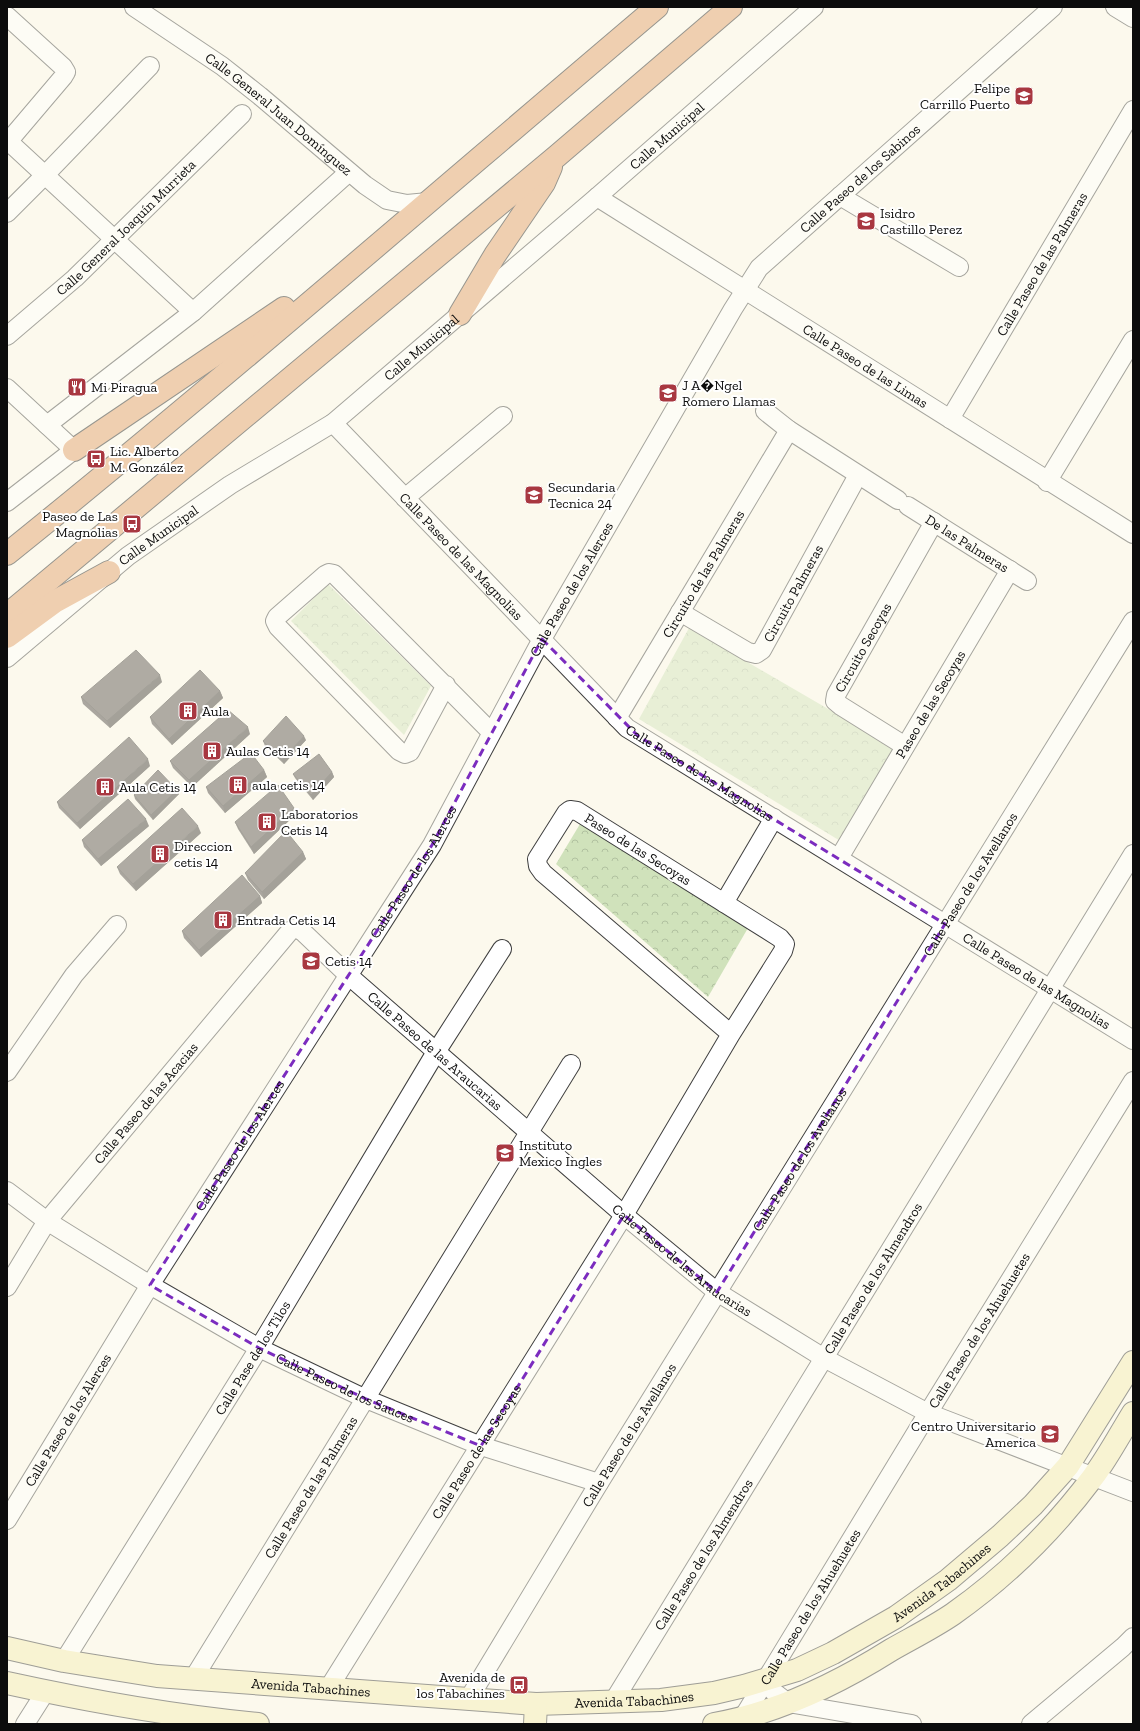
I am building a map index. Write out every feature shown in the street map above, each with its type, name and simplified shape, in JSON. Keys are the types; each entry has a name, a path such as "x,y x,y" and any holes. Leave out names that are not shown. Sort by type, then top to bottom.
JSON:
{"highway":[{"path":"7,554 102,477 325,290 657,7"},
{"path":"7,615 557,156 731,7"},
{"path":"460,314 495,255 544,183 557,156"},
{"path":"74,450 291,303 325,290"},
{"path":"7,636 56,602 110,572"}],"street":[{"name":"Calle General Juan Domínguez","path":"134,7 222,66 350,172 387,200 407,204 428,202"},
{"name":"Calle Municipal","path":"7,658 128,556 230,485 333,424 597,197 814,7"},
{"name":"Calle Paseo de los Sabinos","path":"745,291 759,268 1053,7"},
{"path":"1115,7 1133,18"},
{"path":"7,16 63,67 66,72 64,77 8,141 193,312"},
{"path":"7,212 46,175 150,66"},
{"name":"Calle Paseo de las Palmeras","path":"950,419 1133,110"},
{"name":"Calle General Joaquín Murrieta","path":"7,336 75,278 242,114"},
{"path":"47,424 193,312 350,172"},
{"path":"840,196 959,267"},
{"name":"Calle Paseo de las Limas","path":"597,197 950,419 1047,482 1133,534"},
{"name":"Calle Paseo de los Alerces","path":"7,1520 150,1285 432,845 542,639 745,291"},
{"path":"1047,482 1133,340"},
{"path":"7,388 74,450 7,502"},
{"name":"De las Palmeras","path":"765,410 789,430 1027,581"},
{"path":"405,498 503,416"},
{"name":"Calle Paseo de las Magnolias","path":"333,424 627,728 1133,1040"},
{"name":"Circuito de las Palmeras","path":"617,718 789,430"},
{"name":"Circuito Palmeras","path":"680,612 748,652 756,654 762,650 858,475"},
{"name":"Circuito Secoyas","path":"905,746 835,701 836,695 934,522"},
{"name":"Paseo de las Secoyas","path":"839,858 1010,570"},
{"path":"446,686 410,752 405,754 399,751 278,627 275,621 277,617 325,575 329,573 334,574 446,686 491,732"},
{"name":"Calle Paseo de los Avellanos","path":"468,1700 599,1483 1133,621"},
{"name":"Paseo de las Secoyas","path":"624,1215 731,1034 783,951 785,944 780,938 724,903 576,811 570,810 566,813 537,859 538,866 544,873 731,1034"},
{"path":"724,903 774,818"},
{"name":"Calle Paseo de los Almendros","path":"612,1702 1133,854"},
{"path":"7,1072 74,975 117,924"},
{"name":"Calle Paseo de las Araucarias","path":"296,928 303,932 348,975 529,1133 624,1215 717,1292 824,1358 928,1413 1133,1492"},
{"name":"Calle Paseo de las Acacias","path":"7,1286 47,1221 290,931 296,928"},
{"name":"Calle Pase de los Tilos","path":"64,1661 259,1348 436,1052 502,949"},
{"name":"Calle Paseo de las Palmeras","path":"193,1679 571,1064"},
{"name":"Calle Paseo de los Ahuehuetes","path":"742,1720 764,1681 1133,1081"},
{"name":"Calle Paseo de los Sauces","path":"7,1192 47,1221 150,1285 259,1348 366,1399 481,1446 599,1483"},
{"name":"Calle Paseo de las Secoyas","path":"328,1689 624,1215"},
{"name":"Avenida Tabachines","path":"7,1648 64,1661 157,1676 468,1700 535,1714 612,1702 661,1700 714,1693 764,1681 796,1670 833,1653 896,1617 948,1580 1000,1536 1033,1505 1068,1466 1133,1362"},
{"name":"Avenida Tabachines","path":"714,1724 742,1720 818,1691 925,1632 970,1601 1010,1568 1046,1534 1094,1476 1133,1413"},
{"path":"1031,1724 1123,1647 1133,1636"},
{"path":"98,1700 106,1693 112,1681 114,1669"},
{"path":"137,1707 133,1700 136,1692 143,1684 157,1676"},
{"path":"764,1681 775,1693 788,1703 912,1724"},
{"path":"7,1683 137,1707 168,1718 258,1724"},
{"path":"25,1724 46,1691"}],"highlighted area":[{"path":"542,639 638,736 945,924 717,1292 624,1215 481,1446 366,1399 259,1348 150,1285 432,845"}],"green space":[{"path":"328,584 431,686 404,735 291,621"},
{"path":"689,628 897,749 842,842 639,719"},
{"path":"580,824 748,928 708,997 556,864"}],"building":[{"path":"136,650 160,675 107,721 81,697"},
{"name":"Aula","path":"200,670 220,691 169,739 150,717"},
{"name":"Aulas Cetis 14","path":"228,710 248,727 189,780 170,761"},
{"path":"286,716 304,736 282,760 263,741"},
{"name":"Aula Cetis 14","path":"129,737 148,759 77,823 57,802"},
{"name":"aula cetis 14","path":"251,753 264,770 223,806 206,787"},
{"path":"319,754 332,772 311,795 293,774"},
{"path":"158,770 177,790 151,815 134,795"},
{"name":"Laboratorios Cetis 14","path":"278,785 294,808 251,847 235,822"},
{"name":"Aula Cetis 14","path":"128,799 146,819 98,859 82,840"},
{"name":"Direccion cetis 14","path":"182,808 198,826 133,884 117,867"},
{"path":"286,831 303,852 262,892 245,873"},
{"name":"Entrada Cetis 14","path":"242,875 260,896 199,950 182,931"}],"place":[{"name":"Felipe Carrillo Puerto","path":"1024,96"},
{"name":"Isidro Castillo Perez","path":"866,221"},
{"name":"Mi Piragua","path":"77,387"},
{"name":"J A�Ngel Romero Llamas","path":"668,393"},
{"name":"Lic. Alberto M. González","path":"96,459"},
{"name":"Secundaria Tecnica 24","path":"534,495"},
{"name":"Paseo de Las Magnolias","path":"132,524"},
{"name":"Aula","path":"188,711"},
{"name":"Aulas Cetis 14","path":"212,751"},
{"name":"aula cetis 14","path":"238,785"},
{"name":"Aula Cetis 14","path":"105,787"},
{"name":"Laboratorios Cetis 14","path":"267,822"},
{"name":"Direccion cetis 14","path":"160,854"},
{"name":"Entrada Cetis 14","path":"223,920"},
{"name":"Cetis 14","path":"311,961"},
{"name":"Instituto Mexico Ingles","path":"505,1153"},
{"name":"Centro Universitario America","path":"1050,1434"},
{"name":"Avenida de los Tabachines","path":"519,1685"}]}
